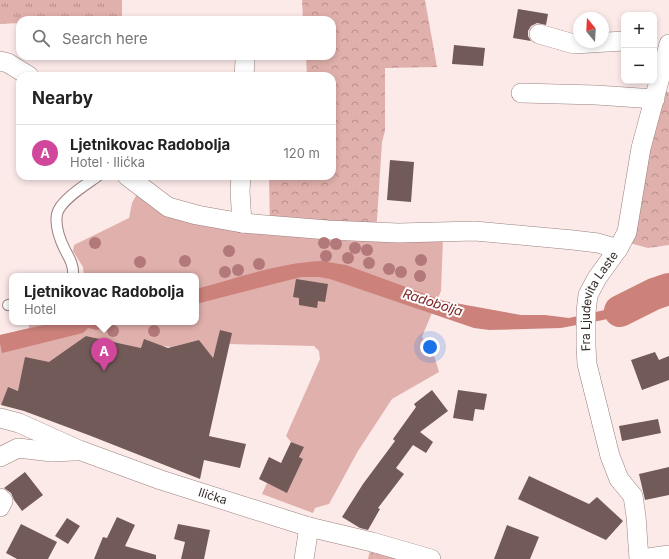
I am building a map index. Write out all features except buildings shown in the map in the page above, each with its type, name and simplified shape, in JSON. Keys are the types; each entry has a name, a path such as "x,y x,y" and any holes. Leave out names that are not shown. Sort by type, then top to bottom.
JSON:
{"street":[{"path":"539,34 574,44 621,42"},
{"path":"657,40 669,40"},
{"name":"Fra Ljudevita Laste","path":"640,559 633,496 619,479 610,456 587,364 586,312 588,295 597,278 618,249 627,232 641,148 669,44"},
{"path":"0,61 8,63 23,72"},
{"path":"521,93 596,95 655,99"},
{"path":"132,180 168,207 197,215 242,223 328,230 398,233 475,231 598,243 618,249"},
{"path":"241,180 242,223"},
{"name":"Ilićka","path":"0,418 19,423 79,450 161,480 309,527 372,542 431,559"},
{"path":"0,456 18,448 52,452 79,450"},
{"path":"0,498 3,501 0,507"},
{"path":"304,559 309,527"},
{"path":"640,559 669,555"}],"lane":[{"path":"73,273 74,270 72,262 63,246 58,227 57,213 62,205 93,180"}],"green space":[{"path":"0,0 122,0 122,16 16,16 16,23 0,24"},
{"path":"302,0 425,0 437,67 385,68 385,131 382,142 376,235 270,229 269,180 336,180 336,72 307,72 306,60 336,60 336,16 303,16"},
{"path":"657,90 669,92 669,245 648,248 622,241"},
{"path":"138,192 169,211 443,238 441,291 422,337 432,349 439,372 392,399 358,451 329,504 315,508 313,513 262,494 267,483 287,492 303,459 299,457 303,447 291,442 286,436 320,359 319,351 314,346 229,344 218,340 209,370 203,368 201,343 199,340 172,347 161,346 141,348 86,336 22,392 8,388 1,405 0,404 0,335 29,328 29,325 199,325 199,273 84,273 83,267 73,251 74,245 129,218 132,203"},
{"path":"371,546 413,559 368,559"}],"water":[{"path":"321,261 346,265 444,301 521,315 545,315 569,318 618,307 622,305 621,300 656,286 664,299 645,309 603,320 561,328 489,330 474,328 330,279 319,277 301,277 199,303 199,288 274,268 305,262"},
{"path":"44,325 116,325 96,330 88,328 83,333 2,353 0,335"}],"waterway":[{"name":"Radobolja","path":"620,311 654,294 669,289"}],"place":[{"name":"Ljetnikovac Radobolja","path":"104,371"}]}
